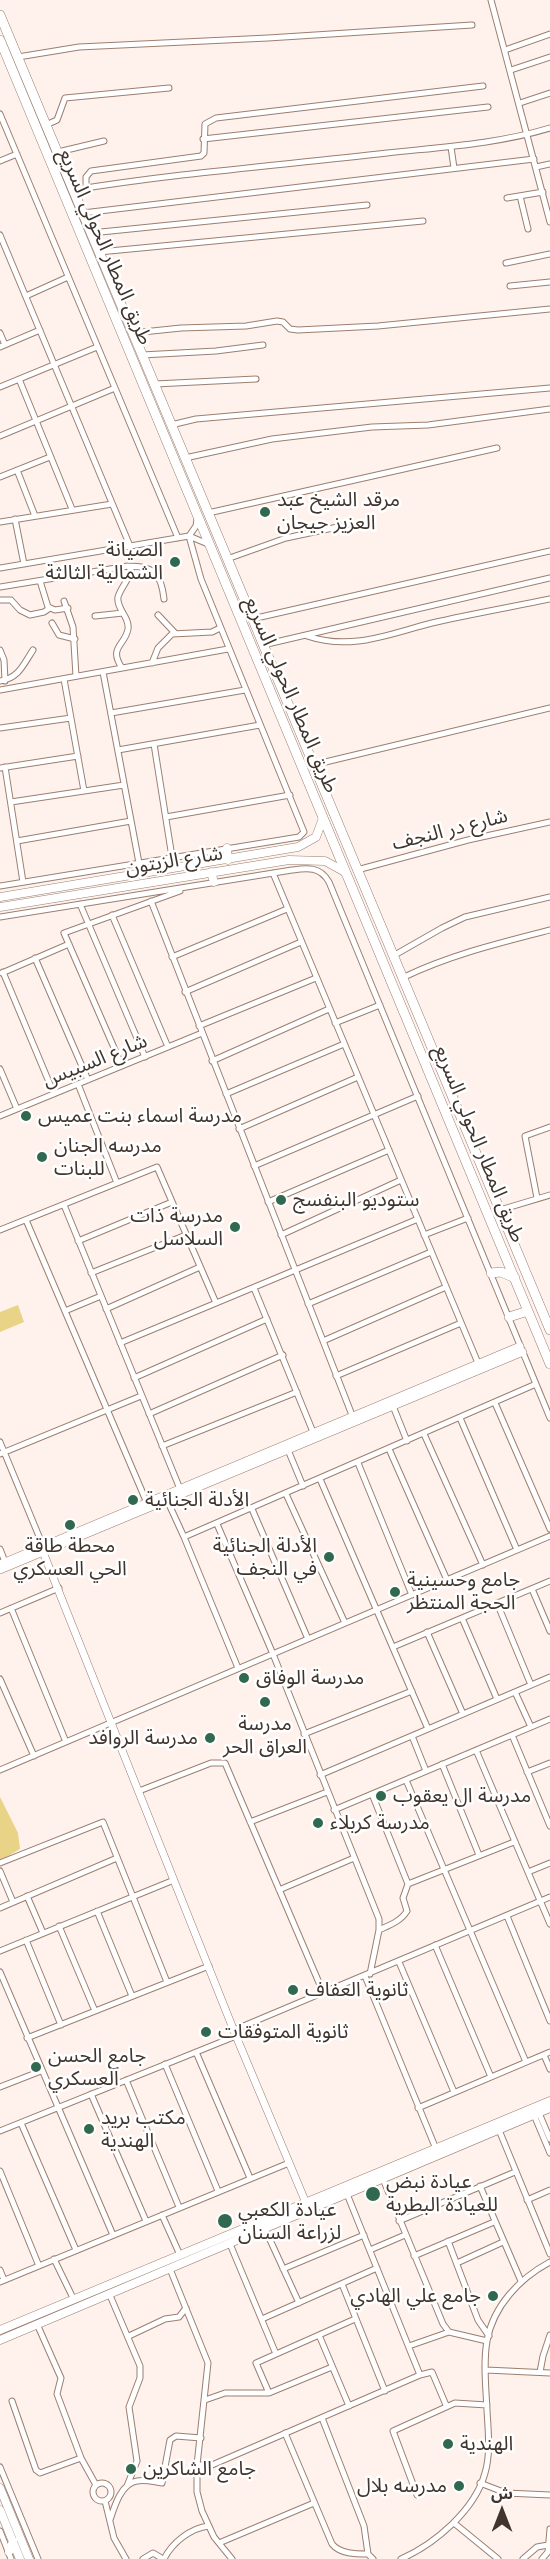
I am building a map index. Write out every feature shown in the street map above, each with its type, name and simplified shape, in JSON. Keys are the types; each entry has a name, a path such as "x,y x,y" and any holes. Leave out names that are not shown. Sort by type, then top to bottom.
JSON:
{"highway":[{"name":"طريق المطار الحولي السريع","path":"0,15 313,765 353,873 550,1364"},
{"name":"طريق المطار الحولي السريع","path":"0,40 323,818 353,873 393,956 550,1330"},
{"path":"45,151 57,149"},
{"path":"55,173 65,169"},
{"path":"491,1273 501,1272 515,1278"},
{"path":"508,1317 528,1311"}],"main road":[{"name":"شارع الزيتون","path":"0,897 298,847 310,842 320,830 323,818"},
{"path":"227,848 228,860"},
{"path":"271,852 274,857 272,862"},
{"name":"شارع الزيتون","path":"0,907 272,862 318,859 353,873"},
{"path":"82,872 84,883"},
{"path":"211,872 214,882"},
{"path":"68,896 70,906"},
{"path":"136,2278 170,2270 265,2229 436,2149 550,2101"},
{"path":"372,2180 383,2179 550,2108"},
{"path":"0,2330 74,2300 117,2286 180,2255 306,2203 350,2190"},
{"path":"0,2340 110,2294 117,2286"},
{"path":"0,2488 29,2559"},
{"path":"0,2511 20,2559"},
{"path":"10,2556 13,2541"}],"street":[{"path":"491,0 547,200 550,222"},
{"path":"18,57 80,47 279,38 472,25"},
{"path":"505,50 550,34"},
{"path":"511,70 550,57"},
{"path":"86,188 86,177 92,171 197,158 204,153 205,124 216,118 483,86"},
{"path":"46,125 57,120 65,98 169,88"},
{"path":"519,103 550,93"},
{"path":"203,139 488,107"},
{"path":"0,114 178,538"},
{"path":"74,190 151,178 451,147 528,135 550,128"},
{"path":"57,149 104,141"},
{"path":"451,147 454,168"},
{"path":"0,161 17,154"},
{"path":"83,213 534,159"},
{"path":"536,167 550,164"},
{"path":"507,198 543,192"},
{"path":"520,196 528,229"},
{"path":"92,233 368,205"},
{"path":"99,252 423,221"},
{"path":"0,235 130,546"},
{"path":"506,262 550,254"},
{"path":"26,296 68,277"},
{"path":"510,286 550,282"},
{"path":"133,333 181,328 246,326 277,321 283,322 290,329 298,330 378,326 550,309"},
{"path":"0,333 3,346 40,330"},
{"path":"142,355 216,351 263,345"},
{"path":"0,387 98,347"},
{"path":"19,379 72,509"},
{"path":"154,384 256,379"},
{"path":"0,436 115,388"},
{"path":"171,425 196,419 550,388"},
{"path":"185,458 272,439 372,427 428,425 550,409"},
{"path":"208,513 497,448"},
{"path":"0,477 51,457"},
{"path":"17,470 35,516"},
{"path":"0,522 112,504"},
{"path":"189,536 196,526 197,514"},
{"path":"15,519 24,564"},
{"path":"228,559 297,535 347,525"},
{"path":"0,886 302,835 304,829 228,649 201,579 189,536"},
{"path":"0,568 189,536 210,545"},
{"path":"252,619 550,551"},
{"path":"122,668 116,655 118,646 128,629 117,603 119,594 130,576 131,570 128,566"},
{"path":"0,587 128,566 142,566 157,575 162,585 164,599"},
{"path":"263,645 550,578"},
{"path":"40,581 50,608"},
{"path":"305,635 327,643 362,641 429,624 550,599"},
{"path":"0,600 10,600 20,610 30,615 50,608"},
{"path":"64,601 68,608 75,639 76,676"},
{"path":"50,608 55,610 68,608"},
{"path":"95,616 123,613"},
{"path":"158,615 175,633"},
{"path":"52,623 59,635 75,639"},
{"path":"152,663 162,642 175,633 212,632 220,628"},
{"path":"0,690 228,649"},
{"path":"0,650 4,660 3,681 18,675 33,650"},
{"path":"103,672 139,863"},
{"path":"64,678 84,791"},
{"path":"111,713 245,690"},
{"path":"313,765 550,708"},
{"path":"0,728 71,718"},
{"path":"118,750 260,725"},
{"path":"154,744 172,856"},
{"path":"23,882 11,802 3,768 78,756"},
{"path":"11,802 124,785"},
{"path":"166,817 290,795"},
{"path":"17,842 131,821"},
{"name":"شارع در النجف","path":"353,873 468,840 550,822"},
{"path":"0,917 312,868 325,876 550,1418"},
{"path":"273,873 478,1363"},
{"path":"122,1066 64,933 193,886"},
{"path":"393,956 442,927 465,917 550,897"},
{"path":"151,901 352,1416"},
{"path":"80,904 145,1057"},
{"path":"172,957 287,909"},
{"path":"112,915 168,1047"},
{"path":"402,978 430,964 474,949 550,930"},
{"path":"185,992 301,942"},
{"path":"54,1094 1,973 69,944"},
{"path":"35,958 88,1080"},
{"path":"199,1026 316,978"},
{"path":"335,1023 380,1005"},
{"path":"212,1061 329,1009"},
{"name":"شارع السبيس","path":"0,1116 202,1034"},
{"path":"226,1094 344,1044"},
{"path":"0,1069 17,1109"},
{"path":"240,1129 358,1077"},
{"path":"78,1084 117,1183"},
{"path":"254,1166 418,1096"},
{"path":"537,1198 525,1136 550,1127"},
{"path":"268,1202 389,1150"},
{"path":"0,1230 157,1167 216,1303"},
{"path":"281,1235 401,1180"},
{"path":"500,1210 550,1195"},
{"path":"78,1241 172,1202"},
{"path":"64,1204 180,1489"},
{"path":"424,1235 468,1218"},
{"path":"120,1343 418,1219"},
{"path":"26,1220 147,1503"},
{"path":"91,1273 186,1235"},
{"path":"308,1304 431,1252"},
{"path":"106,1309 200,1267"},
{"path":"323,1341 446,1287"},
{"path":"254,1288 313,1432"},
{"path":"65,1311 101,1296"},
{"path":"134,1378 267,1319"},
{"path":"336,1376 461,1323"},
{"path":"0,1549 3,1563 43,1549 167,1500 313,1432 478,1363 521,1349"},
{"path":"227,1472 288,1450 521,1349"},
{"path":"149,1414 283,1355"},
{"path":"184,1537 536,1384"},
{"path":"162,1446 297,1392"},
{"path":"2,1454 141,1396"},
{"path":"495,1403 550,1529"},
{"path":"393,1406 407,1441"},
{"path":"460,1418 517,1550"},
{"path":"424,1434 483,1564"},
{"path":"0,1442 2,1454 43,1549 235,2033 306,2203"},
{"path":"388,1449 447,1580"},
{"path":"288,1450 303,1486"},
{"path":"358,1463 412,1595"},
{"path":"0,1570 147,1503 213,1478"},
{"path":"320,1479 428,1729"},
{"path":"285,1494 345,1623"},
{"path":"167,1500 238,1668"},
{"path":"252,1509 308,1639"},
{"path":"217,1524 273,1654 378,1919 380,1930 367,1975 436,2149"},
{"path":"0,1770 550,1536"},
{"path":"393,1647 550,1581"},
{"path":"0,1613 58,1588"},
{"path":"532,1589 550,1631"},
{"path":"496,1603 531,1685"},
{"path":"11,1608 66,1742"},
{"path":"462,1618 497,1699"},
{"path":"427,1632 463,1714"},
{"path":"320,1774 550,1677"},
{"path":"0,1679 34,1756"},
{"path":"304,1734 412,1691"},
{"path":"515,1692 531,1727"},
{"path":"334,1810 550,1719"},
{"path":"412,1736 426,1771"},
{"path":"512,1736 550,1826"},
{"path":"476,1750 550,1924"},
{"path":"139,1791 211,1763 225,1763 323,1992"},
{"path":"527,1772 550,1763"},
{"path":"442,1764 479,1855"},
{"path":"406,1780 526,2062"},
{"path":"250,1822 327,1792"},
{"path":"372,1794 408,1884 404,1898 406,1914 380,1930"},
{"path":"0,1863 103,1822 167,1982"},
{"path":"408,1884 514,1842"},
{"path":"0,1908 117,1858"},
{"path":"279,1890 354,1858"},
{"path":"528,1872 550,1863"},
{"path":"0,1871 13,1902"},
{"path":"0,1951 174,1880"},
{"path":"27,1896 44,1933"},
{"path":"0,2131 196,2052 352,1979 399,1962 550,1897"},
{"path":"97,1911 132,1996"},
{"path":"507,1916 550,2021"},
{"path":"59,1926 94,2011"},
{"path":"26,1940 61,2025"},
{"path":"435,1945 491,2077"},
{"path":"399,1962 454,2092"},
{"path":"27,2038 209,1966"},
{"path":"0,1972 113,2235"},
{"path":"196,2052 250,2178"},
{"path":"418,2108 547,2054 550,2069"},
{"path":"165,2064 218,2191"},
{"path":"0,2077 2,2086 41,2071"},
{"path":"126,2080 179,2207"},
{"path":"91,2094 146,2221"},
{"path":"536,2114 550,2139"},
{"path":"536,2114 550,2153"},
{"path":"21,2123 76,2250"},
{"path":"499,2130 550,2253"},
{"path":"0,2270 2,2281 289,2163"},
{"path":"0,2172 39,2266"},
{"path":"399,2221 515,2172"},
{"path":"383,2179 442,2324 449,2332"},
{"path":"480,2186 521,2281"},
{"path":"350,2190 364,2235 420,2375"},
{"path":"527,2200 550,2190"},
{"path":"162,2215 180,2255"},
{"path":"414,2256 494,2222"},
{"path":"265,2229 299,2303"},
{"path":"283,2270 364,2235"},
{"path":"370,2250 405,2235"},
{"path":"448,2241 478,2320 488,2338"},
{"path":"457,2263 503,2241"},
{"path":"230,2244 276,2354"},
{"path":"54,2259 74,2300"},
{"path":"401,2559 420,2551 454,2523 485,2474 489,2442 486,2370 488,2338 512,2289 550,2262"},
{"path":"262,2319 377,2268"},
{"path":"170,2270 208,2362 197,2465 197,2492 209,2526 232,2559"},
{"path":"342,2284 385,2391"},
{"path":"110,2294 129,2336 141,2373 129,2407 137,2455 127,2486 110,2520"},
{"path":"129,2336 165,2319 179,2317 186,2308"},
{"path":"268,2393 256,2363 355,2319"},
{"path":"37,2324 60,2374 61,2381 57,2394 81,2458 96,2485"},
{"path":"409,2346 449,2332 488,2338"},
{"path":"319,2335 349,2406"},
{"path":"540,2372 550,2335"},
{"path":"205,2400 225,2393 268,2393 332,2367"},
{"path":"486,2370 550,2373"},
{"path":"197,2465 212,2465 420,2375 432,2372 446,2405"},
{"path":"12,2401 36,2470 40,2473 81,2458"},
{"path":"417,2495 393,2431 446,2405 467,2402 487,2405"},
{"path":"285,2433 336,2549 371,2557 364,2526 322,2418"},
{"path":"127,2486 139,2480 162,2482 170,2440 176,2436 201,2438"},
{"path":"0,2467 38,2559"},
{"path":"103,2483 109,2486 110,2496 105,2501 95,2498 93,2491 96,2485 103,2483"},
{"path":"480,2483 506,2493 550,2495"},
{"path":"105,2501 114,2538 126,2559"},
{"path":"219,2543 314,2503"},
{"path":"454,2523 498,2559"},
{"path":"143,2559 153,2553 163,2559 170,2548 188,2533 209,2526"},
{"path":"542,2559 548,2552 550,2529"},
{"path":"0,2531 10,2556"},
{"path":"523,2559 537,2547 548,2545"}],"shaded area":[{"path":"18,1305 24,1322 0,1332 0,1312"},
{"path":"0,1797 18,1833 20,1849 0,1861"}],"place":[{"name":"مرقد الشيخ عبد العزيز جيجان","path":"265,512"},
{"name":"الصيانة الشمالية الثالثة","path":"175,562"},
{"name":"مدرسة اسماء بنت عميس","path":"26,1116"},
{"name":"مدرسه الجنان للبنات","path":"42,1157"},
{"name":"ستوديو البنفسج","path":"281,1200"},
{"name":"مدرسة ذات السلاسل","path":"235,1227"},
{"name":"الأدلة الجنائية","path":"133,1500"},
{"name":"محطة طاقة الحي العسكري","path":"70,1525"},
{"name":"الأدلة الجنائية في النجف","path":"329,1557"},
{"name":"جامع وحسينية الحجة المنتظر","path":"395,1592"},
{"name":"مدرسة الوفاق","path":"244,1678"},
{"name":"مدرسة العراق الحر","path":"265,1702"},
{"name":"مدرسة الروافد","path":"210,1738"},
{"name":"مدرسة ال يعقوب","path":"381,1796"},
{"name":"مدرسة كربلاء","path":"318,1823"},
{"name":"ثانوية العفاف","path":"293,1990"},
{"name":"ثانوية المتوفقات","path":"206,2032"},
{"name":"جامع الحسن العسكري","path":"36,2067"},
{"name":"مكتب بريد الهندية","path":"89,2129"},
{"name":"عيادة نبض للعيادة البطرية","path":"373,2194"},
{"name":"عيادة الكعبي لزراعة السنان","path":"225,2221"},
{"name":"جامع علي الهادي","path":"493,2296"},
{"name":"الهندية","path":"448,2444"},
{"name":"جامع الشاكرين","path":"131,2469"},
{"name":"مدرسه بلال","path":"459,2486"}]}
